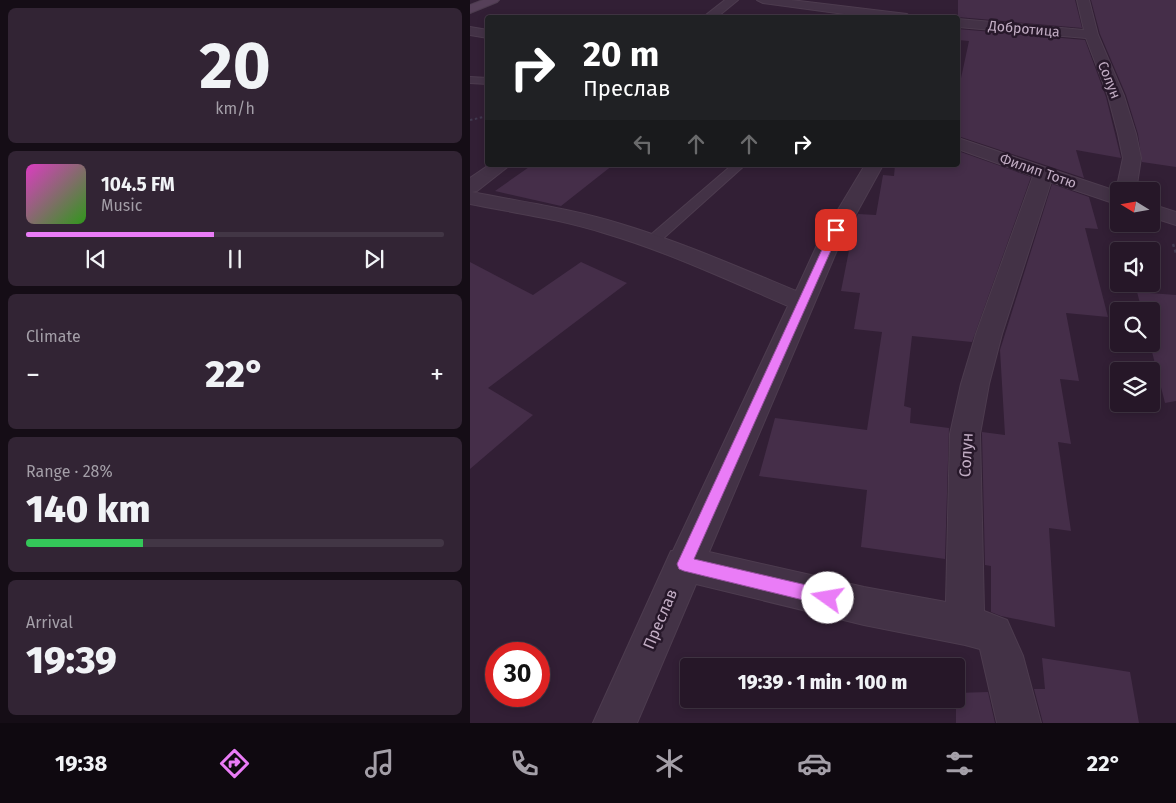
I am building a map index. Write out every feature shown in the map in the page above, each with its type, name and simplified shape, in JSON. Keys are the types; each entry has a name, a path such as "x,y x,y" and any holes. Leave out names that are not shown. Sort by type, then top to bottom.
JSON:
{"street":[{"path":"470,9 493,0"},
{"path":"712,15 732,0"},
{"path":"763,0 883,15"},
{"name":"Солун","path":"1083,0 1091,35 1116,96 1127,134 1132,158 1128,182"},
{"name":"Добротица","path":"960,23 1091,35"},
{"name":"Филип Тотю","path":"960,143 1110,196"},
{"path":"470,187 498,167"},
{"name":"Преслав","path":"615,723 828,243 873,167"},
{"name":"Солун","path":"965,625 965,434 974,384 989,334 1044,173"},
{"path":"470,198 611,227 652,241 803,302"},
{"path":"1160,213 1176,219"},
{"path":"684,564 864,606 965,625 993,634 1003,656 1019,723"}],"lane":[{"path":"470,80 485,81"},
{"path":"652,241 737,167"}],"path":[{"path":"470,120 485,117"}],"building":[{"path":"958,0 1075,0 1082,28 960,17 958,15"},
{"path":"1091,0 1176,0 1176,167 1142,162 1138,134 1126,95 1100,34"},
{"path":"960,29 1085,40 1106,97 1121,158 1076,150 1084,178 960,137 960,83 969,41 960,40"},
{"path":"960,152 1031,177 972,342 912,336 904,406 911,408 910,423 949,428 945,559 861,547 867,490 759,476 775,418 867,430 882,332 854,329 860,293 841,291 855,220 858,214 876,215 883,175 894,176 895,167 960,167"},
{"path":"529,167 610,167 561,206 495,191"},
{"path":"1052,184 1089,197 1098,229 1085,228 1108,317 1066,313 1079,381 1060,379 1071,444 1058,442 1071,531 1049,528 1055,627 1001,616 991,612 991,566 985,565 982,434 982,432 1005,435 1000,350"},
{"path":"470,262 533,295 581,262 627,283 488,388 533,415 470,469"},
{"path":"1137,292 1176,295 1176,401 1165,403 1160,383 1160,362 1155,362 1152,352 1160,352 1160,302 1140,302"},
{"path":"1042,658 1130,672 1139,723 1043,723 1034,689 1045,689"},
{"path":"988,692 995,723 956,723 956,708 965,708 965,693"}],"route":[{"path":"828,598 684,564 828,243 836,230"}]}
